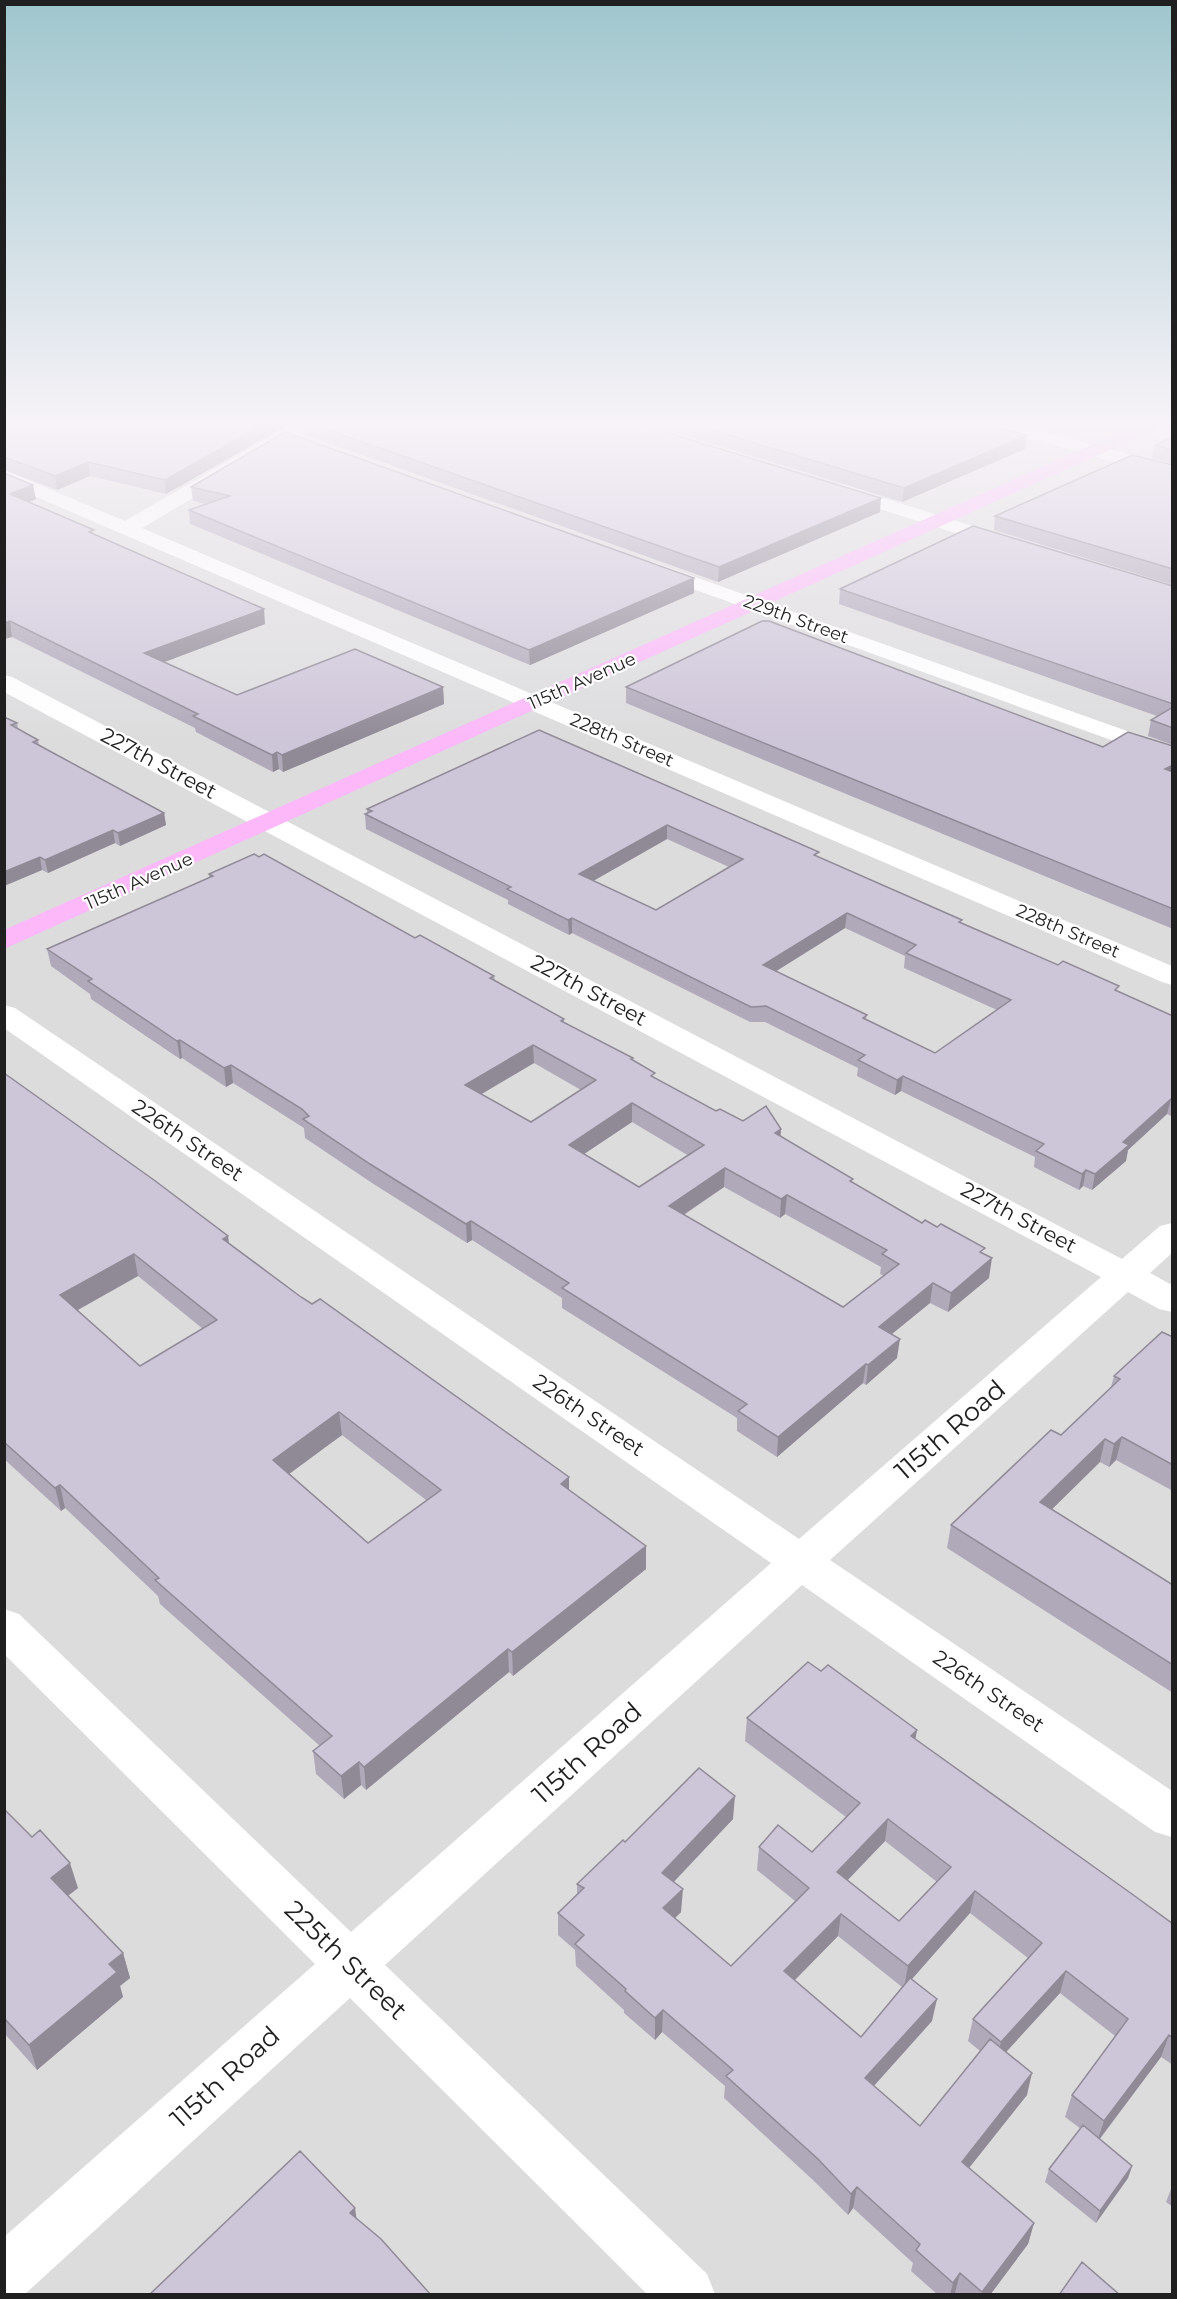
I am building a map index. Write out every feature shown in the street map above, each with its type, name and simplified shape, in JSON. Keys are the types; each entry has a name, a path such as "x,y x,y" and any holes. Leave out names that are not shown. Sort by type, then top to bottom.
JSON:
{"main road":[{"name":"115th Avenue","path":"4,942 921,528"}],"street":[{"name":"228th Street","path":"128,528 1173,976"},
{"path":"960,528 1030,550"},
{"name":"229th Street","path":"631,560 1173,755"},
{"name":"227th Street","path":"4,682 1173,1300"},
{"name":"226th Street","path":"4,1014 1173,1817"},
{"name":"115th Road","path":"4,2276 801,1561 1173,1233"},
{"name":"225th Street","path":"4,1626 687,2295"}],"shaded area":[{"path":"5,528 1172,528 1172,2294 5,2294"}],"building":[{"path":"4,528 90,528 94,530 89,532 264,609 144,653 237,695 355,649 443,687 282,755 277,752 272,755 193,716 198,714 10,621 4,623"},
{"path":"233,528 555,528 694,578 529,650"},
{"path":"609,528 810,528 719,567"},
{"path":"968,528 981,528 1173,586 1173,704 840,589"},
{"path":"1036,528 1173,528 1173,569"},
{"path":"762,621 769,621 1103,747 1128,732 1173,746 1173,765 1165,769 1173,772 1173,909 626,687"},
{"path":"1173,707 1173,728 1151,720"},
{"path":"4,717 17,723 11,725 38,740 33,742 164,813 118,833 113,830 45,860 40,857 4,872"},
{"path":"539,730 819,852 814,855 962,920 959,922 1058,965 1063,961 1119,986 1115,990 1173,1016 1173,1099 1123,1142 1129,1145 1095,1174 1086,1170 1082,1174 1036,1151 1044,1144 903,1076 897,1080 858,1060 865,1055 766,1006 751,1007 572,918 568,920 507,889 511,887 365,814 372,811 367,809","holes":["667,825 743,859 656,910 579,874","847,913 916,945 906,953 1011,1000 935,1053 863,1018 867,1015 763,965"]},
{"path":"254,854 259,857 264,854 415,938 420,935 494,976 490,978 564,1019 561,1021 633,1058 631,1059 655,1073 651,1076 716,1111 720,1109 743,1121 766,1106 781,1129 775,1133 922,1223 925,1220 937,1227 941,1224 985,1248 980,1252 992,1258 951,1293 933,1283 879,1327 900,1339 868,1365 866,1364 778,1437 738,1411 747,1404 562,1288 569,1283 471,1221 466,1224 370,1164 303,1119 309,1116 302,1109 231,1065 224,1068 180,1040 177,1041 88,981 92,979 47,949 213,876 209,874","holes":["533,1045 596,1080 531,1122 465,1085","632,1103 704,1145 639,1187 569,1145","725,1168 781,1199 787,1195 887,1250 882,1254 899,1264 843,1307 669,1206"]},
{"path":"4,1073 154,1180 228,1236 223,1239 301,1297 312,1304 320,1299 569,1477 561,1484 646,1546 512,1652 508,1649 364,1767 359,1762 341,1776 313,1751 332,1736 155,1580 159,1578 60,1485 55,1488 4,1442","holes":["134,1254 217,1320 140,1366 60,1295","339,1412 441,1490 368,1543 273,1460"]},
{"path":"1162,1332 1173,1337 1173,1465 1122,1437 1114,1444 1105,1439 1040,1502 1173,1585 1173,1665 951,1525 1051,1430 1061,1435 1120,1379 1114,1376"},
{"path":"808,1662 821,1671 828,1665 917,1730 911,1736 1173,1924 1173,2038 1169,2035 1104,2121 1072,2095 1128,2019 1066,1971 1001,2042 973,2019 1042,1943 975,1891 908,1966 841,1914 784,1971 861,2037 910,1978 937,1999 865,2078 920,2126 990,2039 1032,2073 962,2162 1034,2223 982,2292 960,2273 953,2283 916,2250 920,2244 857,2187 851,2194 818,2159 726,2076 733,2070 663,2010 655,2018 575,1944 584,1935 558,1913 584,1888 577,1884 623,1840 625,1842 699,1768 735,1796 662,1873 683,1889 663,1908 731,1966 809,1888 759,1847 778,1825 812,1852 860,1803 747,1718","holes":["888,1819 951,1867 899,1921 837,1872"]},
{"path":"4,1809 32,1837 40,1830 70,1863 51,1878 123,1953 109,1964 117,1972 29,2045 4,2018"},
{"path":"1083,2125 1132,2166 1100,2211 1049,2169"},
{"path":"300,2151 355,2208 350,2213 381,2239 431,2295 149,2295"},
{"path":"1082,2262 1120,2295 1059,2295"}]}
